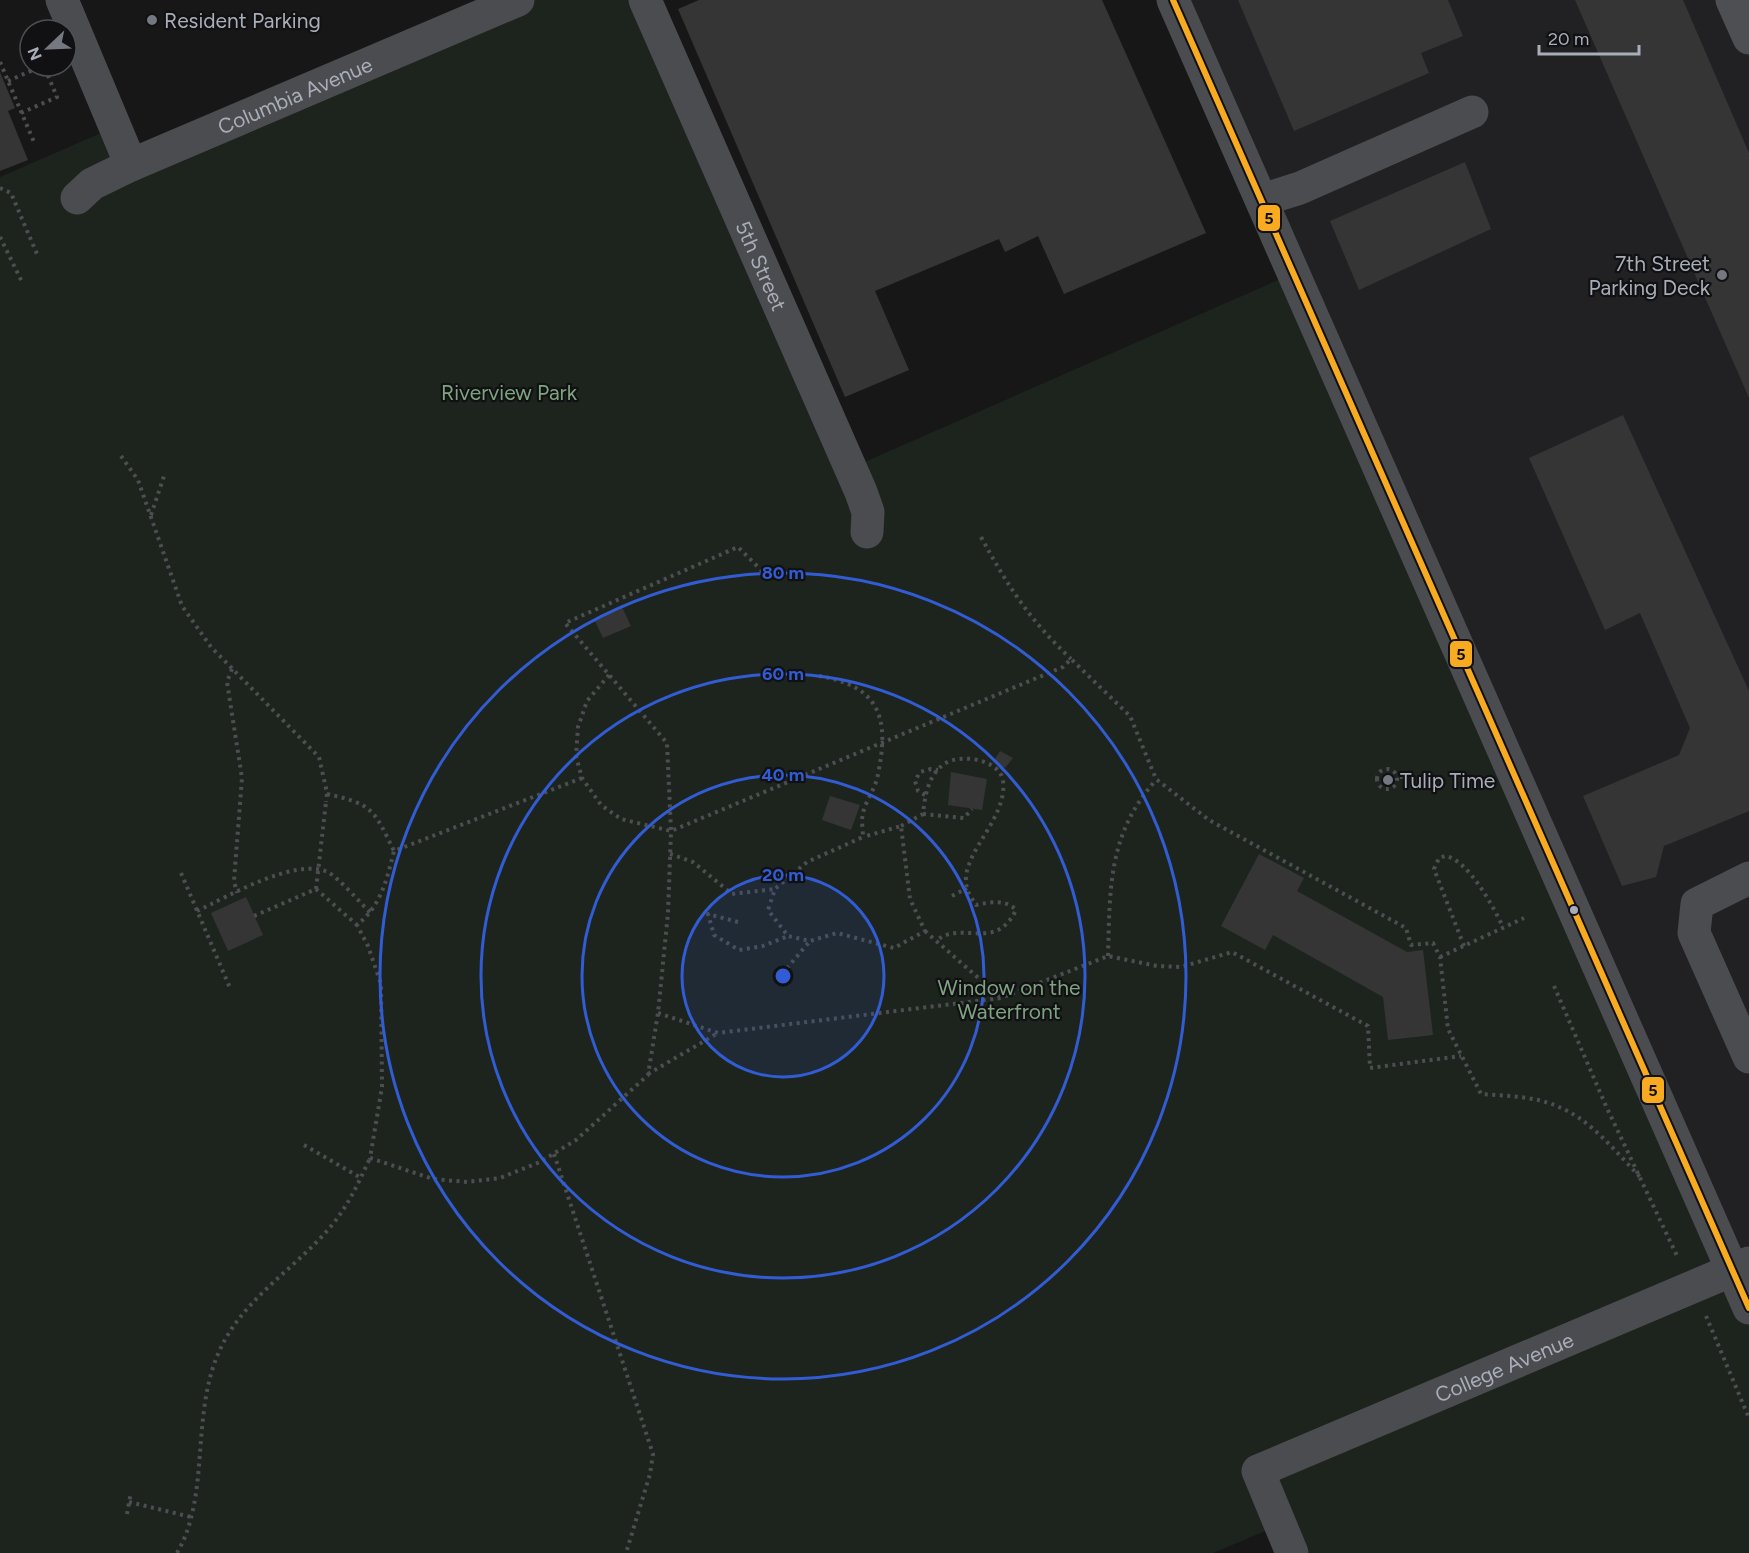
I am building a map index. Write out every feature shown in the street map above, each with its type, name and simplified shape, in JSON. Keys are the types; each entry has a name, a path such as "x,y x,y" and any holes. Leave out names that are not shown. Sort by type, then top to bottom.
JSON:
{"main road":[{"path":"1732,0 1749,38"}],"street":[{"path":"62,0 131,165"},
{"name":"Columbia Avenue","path":"77,198 92,184 131,165 518,0"},
{"name":"5th Street","path":"645,0 861,492 868,513 867,532"},
{"path":"1173,0 1741,1267 1749,1308"},
{"path":"1262,200 1300,188 1472,112"},
{"path":"1749,878 1697,904 1694,933 1749,1057"},
{"name":"College Avenue","path":"1292,1553 1258,1471 1741,1267"}],"path":[{"path":"0,62 34,141"},
{"path":"8,81 18,77"},
{"path":"21,113 57,97 48,78"},
{"path":"0,188 11,194 37,254"},
{"path":"0,237 22,282"},
{"path":"121,456 138,480 182,606 211,647 319,757 327,794 316,889"},
{"path":"151,517 165,473"},
{"path":"981,537 1019,603 1045,634 1130,716 1156,779 1209,820 1406,928 1411,945 1433,943 1440,957 1448,1029 1481,1095 1523,1097 1559,1107 1583,1121 1640,1177"},
{"path":"648,1074 658,1013 670,854 667,743 565,623 738,547 762,571"},
{"path":"609,675 587,701 578,726 576,756 582,778 601,806 621,819 671,831 882,745 1063,667 1071,659"},
{"path":"232,669 226,682 242,778 234,881 237,893"},
{"path":"819,676 844,681 868,695 881,718 882,745 878,776 862,814 863,837"},
{"path":"923,814 932,778 945,763 964,759 982,761 996,768 1003,780 999,810 967,868 967,888 976,905 994,902 1011,905 1016,910 1003,930 989,934 953,934 936,941"},
{"path":"926,795 918,791 915,781 920,772 931,768 938,771"},
{"path":"1384,770 1391,770 1396,775 1396,784 1392,788 1385,789 1378,784 1379,774 1384,770"},
{"path":"394,851 582,778"},
{"path":"1108,956 1110,886 1118,844 1136,802 1156,779"},
{"path":"327,794 356,800 376,813 394,851 387,879 372,914 357,925"},
{"path":"788,936 768,910 775,890 807,862 863,837 901,826 923,814 964,818 972,809"},
{"path":"901,826 910,899 925,930 1001,998"},
{"path":"670,854 693,862 732,894 775,890"},
{"path":"1464,946 1434,869 1440,858 1445,855 1461,865 1489,898 1503,927"},
{"path":"197,911 292,871 327,872 372,914"},
{"path":"181,873 230,988"},
{"path":"952,896 967,888"},
{"path":"254,916 316,889"},
{"path":"177,1553 191,1517 204,1393 218,1352 241,1315 331,1226 354,1195 370,1158 382,1087 381,984 368,946 357,925 316,889"},
{"path":"738,922 708,914 714,934 740,950 763,946 788,936 810,942"},
{"path":"1440,957 1524,918"},
{"path":"782,974 810,942 837,933 894,948 925,930"},
{"path":"370,1158 433,1179 467,1182 500,1178 554,1154 576,1140 648,1074 718,1033 1001,998 1108,956 1157,966 1181,967 1232,952 1368,1026 1370,1068 1461,1056"},
{"path":"1554,986 1693,1288 1749,1418"},
{"path":"658,1013 718,1033"},
{"path":"304,1145 361,1178"},
{"path":"554,1154 653,1454 626,1553"},
{"path":"127,1514 131,1492"},
{"path":"129,1502 191,1517"}],"shaded area":[{"path":"1173,0 1749,0 1749,1308"}],"green space":[{"name":"Window on the Waterfront","path":"518,0 645,0 851,468 1294,273 1749,1308 1749,1553 1294,1553 1282,1524 1213,1553 0,1553 0,177 115,127 131,164"}],"building":[{"path":"699,0 1102,0 1206,233 1064,294 1038,236 1005,252 999,239 875,291 909,370 845,397 678,9"},
{"path":"1238,0 1448,0 1463,36 1421,53 1429,73 1294,131"},
{"name":"7th Street Parking Deck","path":"1575,0 1683,0 1749,153 1749,398"},
{"path":"0,72 15,108 8,111 28,160 0,171"},
{"path":"1465,162 1491,229 1359,290 1330,221"},
{"path":"1623,415 1749,691 1749,811 1664,846 1656,877 1622,886 1583,796 1679,755 1690,728 1640,613 1605,630 1529,458"},
{"path":"622,607 631,626 603,638 594,619"},
{"path":"1000,751 1013,758 1005,768 993,762"},
{"path":"951,772 987,779 982,810 948,805"},
{"path":"830,796 860,805 851,830 822,820"},
{"path":"1259,854 1304,878 1297,891 1407,952 1423,950 1433,1035 1388,1040 1383,997 1273,935 1265,950 1221,926"},
{"path":"246,897 263,935 228,951 211,913"}],"transit line":[{"name":"5","path":"1173,0 1749,1308"}],"place":[{"name":"Resident Parking","path":"152,20"},
{"name":"7th Street Parking Deck","path":"1722,275"},
{"name":"Tulip Time","path":"1388,780"}],"park label":[{"name":"Riverview Park","path":"509,392"}]}
